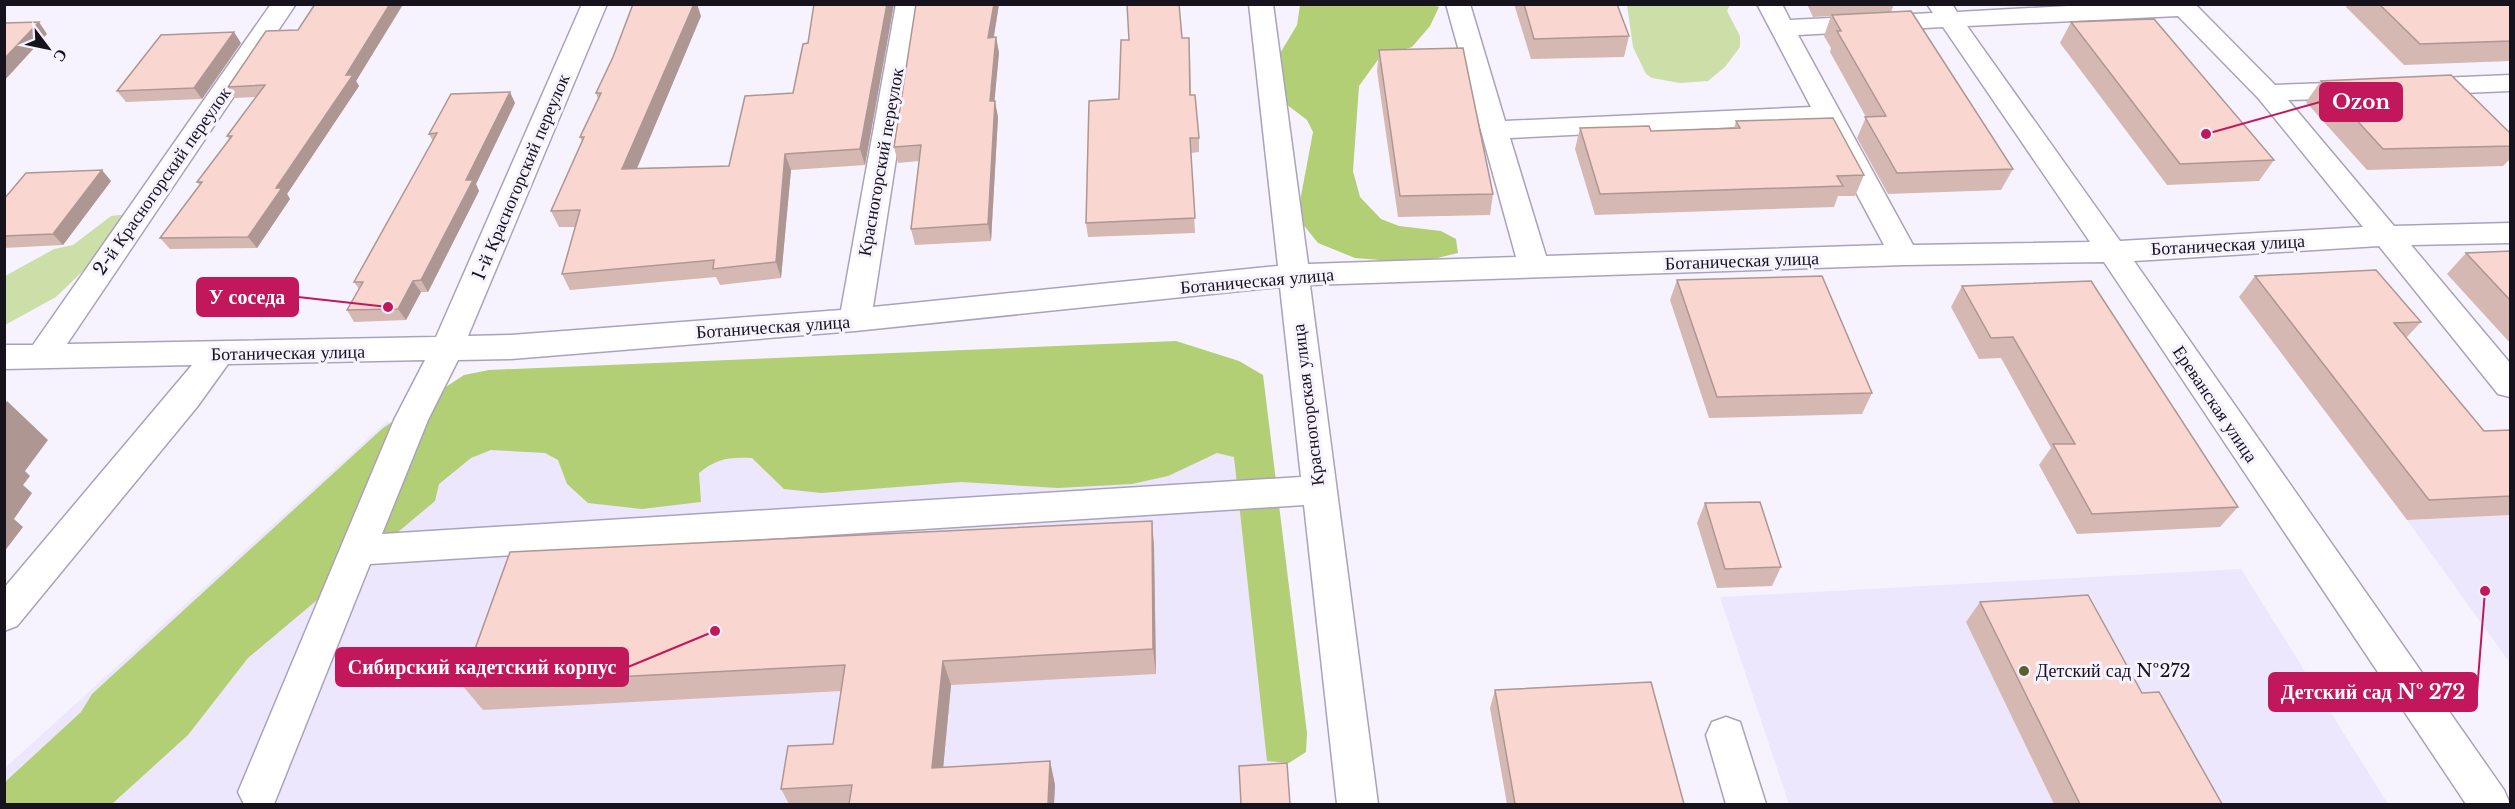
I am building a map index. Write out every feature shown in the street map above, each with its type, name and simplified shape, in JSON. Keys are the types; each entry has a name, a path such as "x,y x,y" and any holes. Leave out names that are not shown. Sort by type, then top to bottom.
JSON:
{"street":[{"name":"2-й Красногорский переулок","path":"41,358 284,4"},
{"name":"1-й Красногорский переулок","path":"259,792 411,420 447,349 595,4"},
{"name":"Красногорский переулок","path":"855,320 908,4"},
{"name":"Красногорская улица","path":"1261,4 1318,490 1358,804"},
{"path":"1458,4 1534,268"},
{"path":"1904,255 1775,16 2184,8 2268,93 2511,386"},
{"name":"Ереванская улица","path":"1944,12 2112,252 2489,804"},
{"path":"2268,93 2511,83"},
{"path":"1494,130 1828,114"},
{"name":"Ботаническая улица","path":"4,357 511,347 855,320 1293,275 1904,255 2112,252 2388,236 2511,233"},
{"path":"4,615 185,398 218,354"},
{"path":"357,550 1318,490"},
{"path":"1726,735 1746,804"}],"shaded area":[{"path":"1250,377 1264,494 1288,804 5,804 5,768 386,422"},
{"path":"2510,515 2510,663 2407,520"},
{"name":"Детский сад №272","path":"2241,569 2388,804 1789,804 1720,597"}],"green space":[{"path":"1431,4 1439,7 1430,26 1412,47 1380,57 1359,86 1353,171 1360,197 1381,219 1399,226 1441,231 1456,239 1458,253 1417,263 1355,258 1318,243 1297,217 1313,132 1307,120 1261,85 1297,25 1300,5"},
{"path":"1627,5 1730,5 1727,11 1740,36 1740,47 1725,67 1708,81 1680,83 1652,78 1646,74 1633,47"},
{"path":"129,214 110,245 56,297 5,325 5,276 54,249 73,245 111,216"},
{"path":"1176,341 1239,361 1263,375 1307,733 1306,752 1289,763 1267,761 1234,457 1217,453 1168,476 1132,484 1058,488 961,482 821,493 784,489 752,458 730,458 718,461 699,473 701,502 642,509 588,503 567,484 558,460 545,453 491,450 471,458 439,484 435,501 248,658 188,735 112,804 5,804 5,782 81,712 92,694 383,428 464,375 489,370"}],"building":[{"path":"315,4 390,4 346,75 353,75 276,188 282,188 248,237 160,238 202,182 197,182 232,136 227,136 265,85 228,87 266,31 298,30"},
{"path":"633,4 694,4 622,169 729,166 745,96 793,93 803,44 808,43 814,4 887,4 860,149 785,154 776,262 713,269 714,260 562,274 580,210 551,211 584,137 580,137 601,93 596,93 613,57"},
{"path":"916,4 994,4 988,38 996,37 990,101 995,101 988,224 911,229 921,145 894,147"},
{"path":"1127,4 1179,4 1182,38 1189,38 1190,95 1195,95 1199,138 1190,138 1195,218 1086,223 1089,101 1119,99 1121,40 1129,40"},
{"path":"1524,4 1617,4 1629,36 1534,39"},
{"path":"2379,4 2511,4 2511,41 2420,44"},
{"path":"1911,11 2013,169 1897,173 1865,117 1886,116 1837,31 1841,31 1832,15"},
{"path":"2154,19 2274,160 2180,164 2071,22"},
{"path":"39,22 4,59 4,23"},
{"path":"234,32 194,88 117,91 161,35"},
{"path":"1463,48 1493,194 1400,196 1379,50"},
{"path":"2451,75 2511,134 2511,146 2383,149 2321,81"},
{"path":"510,92 466,180 473,180 421,280 413,281 398,309 347,310 363,282 354,282 437,133 429,134 451,94"},
{"path":"1833,118 1864,175 1837,176 1843,186 1600,194 1580,128 1649,126 1651,131 1740,128 1736,121"},
{"path":"102,170 53,234 4,236 4,199 26,173"},
{"path":"2511,251 2511,301 2466,253"},
{"path":"2376,270 2421,322 2394,323 2484,431 2511,430 2511,496 2429,500 2255,276"},
{"path":"1822,276 1872,393 1717,397 1677,280"},
{"path":"2091,281 2238,507 2092,514 2053,444 2075,444 2013,337 1991,338 1962,286"},
{"path":"1760,502 1781,567 1725,569 1705,503"},
{"path":"1152,521 1153,649 943,661 932,768 1050,761 1048,804 849,804 852,785 781,789 788,746 833,744 845,665 462,685 510,552"},
{"path":"2088,595 2142,693 2159,692 2222,804 2080,804 1980,602"},
{"path":"1651,682 1684,804 1515,804 1495,690"},
{"path":"1287,763 1290,804 1241,804 1239,766"}],"place":[{"name":"Ozon","path":"2206,134"},
{"name":"У соседа","path":"388,307"},
{"name":"Детский сад № 272","path":"2485,591"},
{"name":"Сибирский кадетский корпус","path":"715,631"},
{"name":"Детский сад №272","path":"2024,671"}]}
